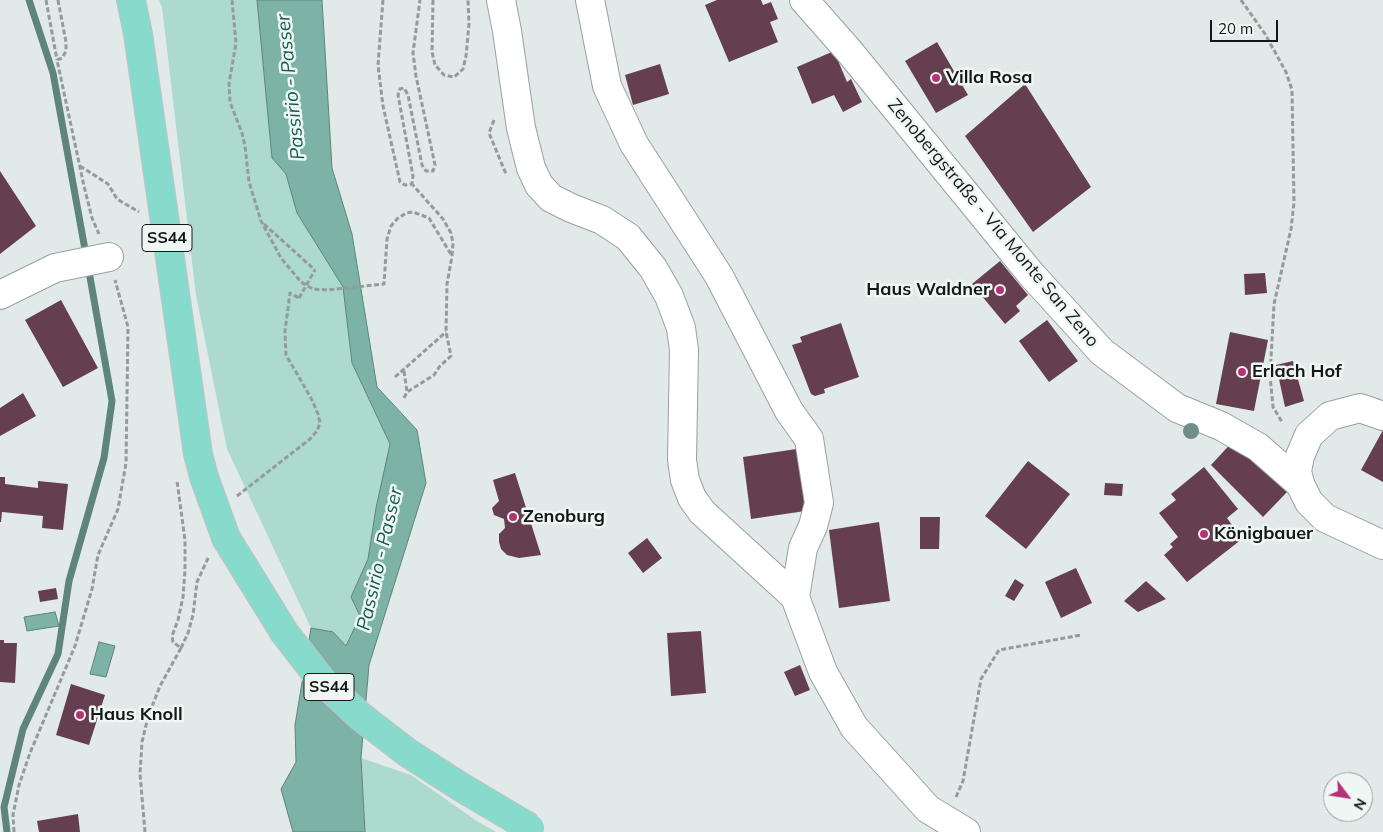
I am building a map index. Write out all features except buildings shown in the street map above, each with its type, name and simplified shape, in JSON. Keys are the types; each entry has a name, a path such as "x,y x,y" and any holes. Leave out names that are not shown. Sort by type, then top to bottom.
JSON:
{"main road":[{"name":"SS44","path":"131,0 138,34 198,454 204,477 226,538 284,632 321,680 360,716 408,754 534,830"}],"street":[{"path":"501,0 521,128 531,168 539,184 551,198 570,208 602,220 628,237 653,268 668,296 681,328 684,350 682,460 685,480 692,498 702,512 795,597 823,672 854,727 939,804 966,832"},
{"path":"590,0 607,86 634,144 719,276 789,411 809,439 819,504 813,526 803,548 795,597"},
{"name":"Zenobergstraße - Via Monte San Zeno","path":"804,0 849,51 1031,274 1102,352 1177,408 1221,426 1258,447 1300,484"},
{"path":"0,295 56,268 109,257"},
{"path":"1383,416 1360,408 1330,416 1309,435 1300,456 1297,471 1300,484 1309,502 1325,518 1383,545"}],"path":[{"path":"46,0 57,60"},
{"path":"232,0 236,43 229,84 230,102 242,133 249,182 261,221 281,258 301,282 313,289 328,290 384,284 387,239 391,226 397,218 406,213 413,212 429,218 452,256"},
{"path":"383,0 378,65 383,106 400,182 405,185 412,184"},
{"path":"412,184 414,176 398,95 400,89 404,88 408,95 422,165 426,171 433,171 435,164 416,76 413,53 420,0"},
{"path":"434,0 432,52 435,64 444,75 454,77 463,69 466,56 469,24 468,0"},
{"path":"1241,0 1269,42 1286,72 1292,90 1294,203 1291,229 1274,304 1270,376 1273,407 1282,422"},
{"path":"80,166 108,184 117,199 143,214 142,205"},
{"path":"404,398 407,392 434,375 440,366 452,356 446,332 447,284 454,243 443,219 412,184"},
{"path":"237,496 310,439 317,431 320,423 312,398 286,355 284,331 290,293 299,298 315,270 261,221"},
{"path":"394,377 446,332"},
{"path":"404,370 407,392"},
{"path":"177,476 185,540 185,570 178,620 172,636 173,642 181,648"},
{"path":"14,832 13,815 19,785 30,753 75,646 92,590 98,555 118,509"},
{"path":"145,832 140,774 142,742 148,717 160,686 188,633 193,616 197,582 211,551"},
{"path":"939,804 957,797 963,782 981,679 999,650 1081,635"}],"shaded area":[{"path":"159,0 257,0 272,158 286,174 297,213 343,287 352,363 390,444 376,508 368,559 351,596 360,616 346,647 333,632 311,628 227,449 196,295 162,7"},
{"path":"361,758 411,775 496,832 365,832"}],"water":[{"name":"Passirio - Passer","path":"257,0 322,0 332,168 352,234 377,387 417,430 426,483 369,665 361,758 365,832 293,832 281,789 296,762 295,725 311,628 333,632 346,646 360,616 351,597 368,559 376,508 390,444 352,363 343,287 297,213 286,174 272,158"},
{"path":"55,612 59,626 27,631 24,617"},
{"path":"99,642 115,646 106,677 90,674"}],"waterway":[{"path":"29,0 53,73 86,255"},
{"path":"7,832 4,807 23,729 58,654 69,581 104,458 112,401 88,266"}],"place":[{"name":"Villa Rosa","path":"936,78"},
{"name":"Haus Waldner","path":"1000,290"},
{"name":"Erlach Hof","path":"1242,372"},
{"name":"Zenoburg","path":"513,517"},
{"name":"Königbauer","path":"1204,534"},
{"name":"Haus Knoll","path":"80,715"}]}
